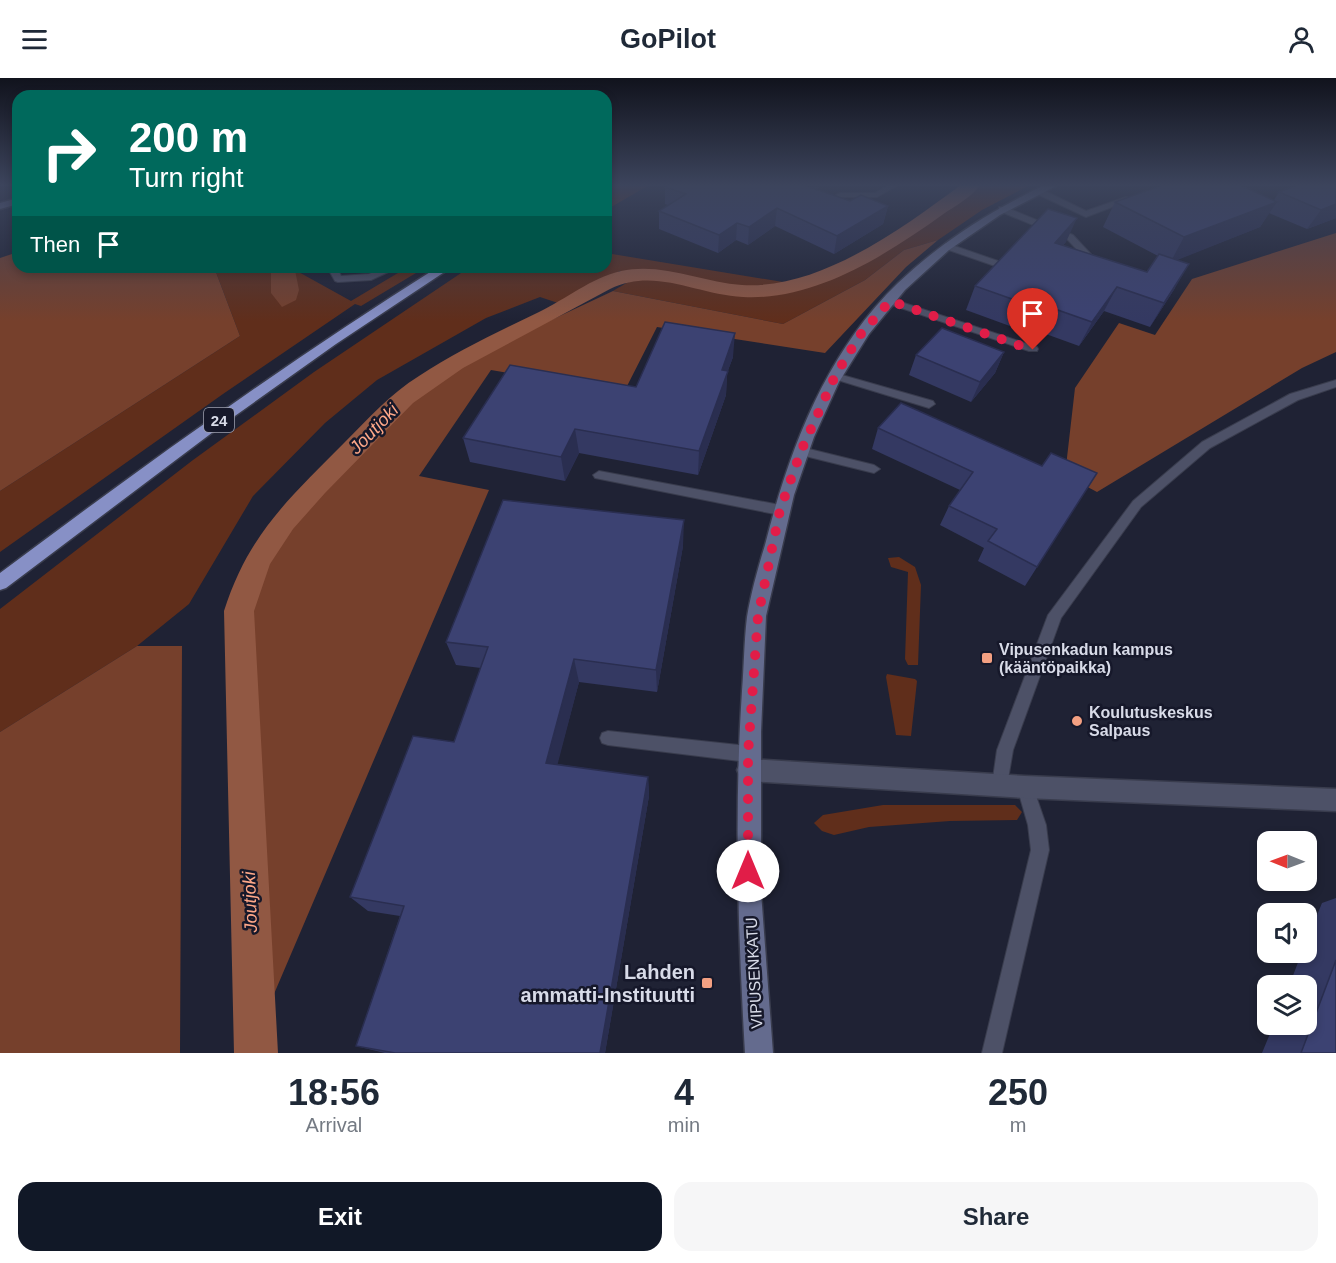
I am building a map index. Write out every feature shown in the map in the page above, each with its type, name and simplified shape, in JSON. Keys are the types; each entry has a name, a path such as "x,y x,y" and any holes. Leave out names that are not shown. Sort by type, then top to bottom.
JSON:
{"highway":[{"name":"24","path":"0,583 227,414 345,332 437,273"}],"street":[{"name":"VIPUSENKATU","path":"759,1053 748,871 748,762 758,616 780,510 801,451 835,376 860,335 917,271 968,230"},
{"path":"748,762 1025,787 1336,800"}],"lane":[{"path":"1052,230 1070,237 1100,269"},
{"path":"946,246 998,264"},
{"path":"335,273 338,279 370,277 380,273"},
{"path":"890,301 1033,350"},
{"path":"835,376 929,404"},
{"path":"1000,785 1005,750 1055,615 1137,504 1206,445 1294,397 1336,383"},
{"path":"801,451 874,469"},
{"path":"599,475 780,510"},
{"path":"608,738 748,762"},
{"path":"992,1053 1040,850 1037,825 1025,787"}],"shaded area":[{"path":"918,230 953,230 938,240 904,250 865,280 783,324 613,291 629,282 643,279 679,282 738,293 774,295 799,290 826,280 854,267"},
{"path":"1336,233 1336,352 1302,368 1097,492 1065,475 1075,388 1119,323 1155,335 1192,279"},
{"path":"938,240 906,267 825,353 657,327 624,392 491,370 419,476 489,490 271,1001 253,621 255,593 277,542 299,515 402,410 436,383 498,345 613,291 783,324 865,280 904,250"},
{"path":"12,254 12,273 216,273 240,336 0,491 0,258"},
{"path":"612,254 789,283 743,287 655,272 620,271 558,303 540,297 486,318 377,380 325,423 253,496 189,604 137,646 0,732 0,609 193,460 314,372 461,273 612,273"},
{"path":"216,273 300,273 351,301 398,273 416,273 361,306 355,304 223,394 0,552 0,491 240,336"},
{"path":"271,273 296,273 299,290 296,300 282,307 271,293"},
{"path":"899,557 915,567 921,585 918,665 908,665 905,659 908,572 891,567 888,558"},
{"path":"137,646 182,646 180,1053 0,1053 0,732"},
{"path":"887,674 917,681 911,736 896,735"},
{"path":"883,805 1015,805 1022,812 1017,820 950,821 869,827 834,835 822,831 814,823 823,815"}],"building":[{"path":"705,230 727,230 719,235"},
{"path":"823,230 848,230 837,236"},
{"path":"1029,230 1067,230 1055,243 1147,272 1159,254 1189,264 1164,303 1117,287 1092,322 1032,301 1029,305 975,286"},
{"path":"1169,230 1204,230 1184,237"},
{"path":"665,322 735,333 722,370 728,371 699,451 575,429 561,457 463,438 510,365 636,387"},
{"path":"942,328 1004,352 980,382 916,355"},
{"path":"901,403 1042,466 1051,453 1097,473 1037,567 988,541 997,529 949,506 973,472 878,428"},
{"path":"503,500 684,520 656,670 574,659 546,763 648,777 600,1053 395,1053 356,1046 404,906 350,897 413,736 454,742 488,647 446,642"},
{"path":"1336,960 1336,1053 1301,1053 1308,1035 1317,1035 1317,1010"}],"waterway":[{"name":"Joutjoki","path":"256,1053 239,611 257,562 283,522 315,486 415,389 470,354 603,285 621,277 649,274 743,291 772,290 802,283 833,271 909,230"}],"place":[{"name":"Vipusenkadun kampus (kääntöpaikka)","path":"987,658"},
{"name":"Koulutuskeskus Salpaus","path":"1077,721"},
{"name":"Lahden ammatti-Instituutti","path":"707,983"}],"route":[{"path":"748,871 748,754 758,616 780,510 817,412 835,376 860,335 890,301 1033,350"}]}
